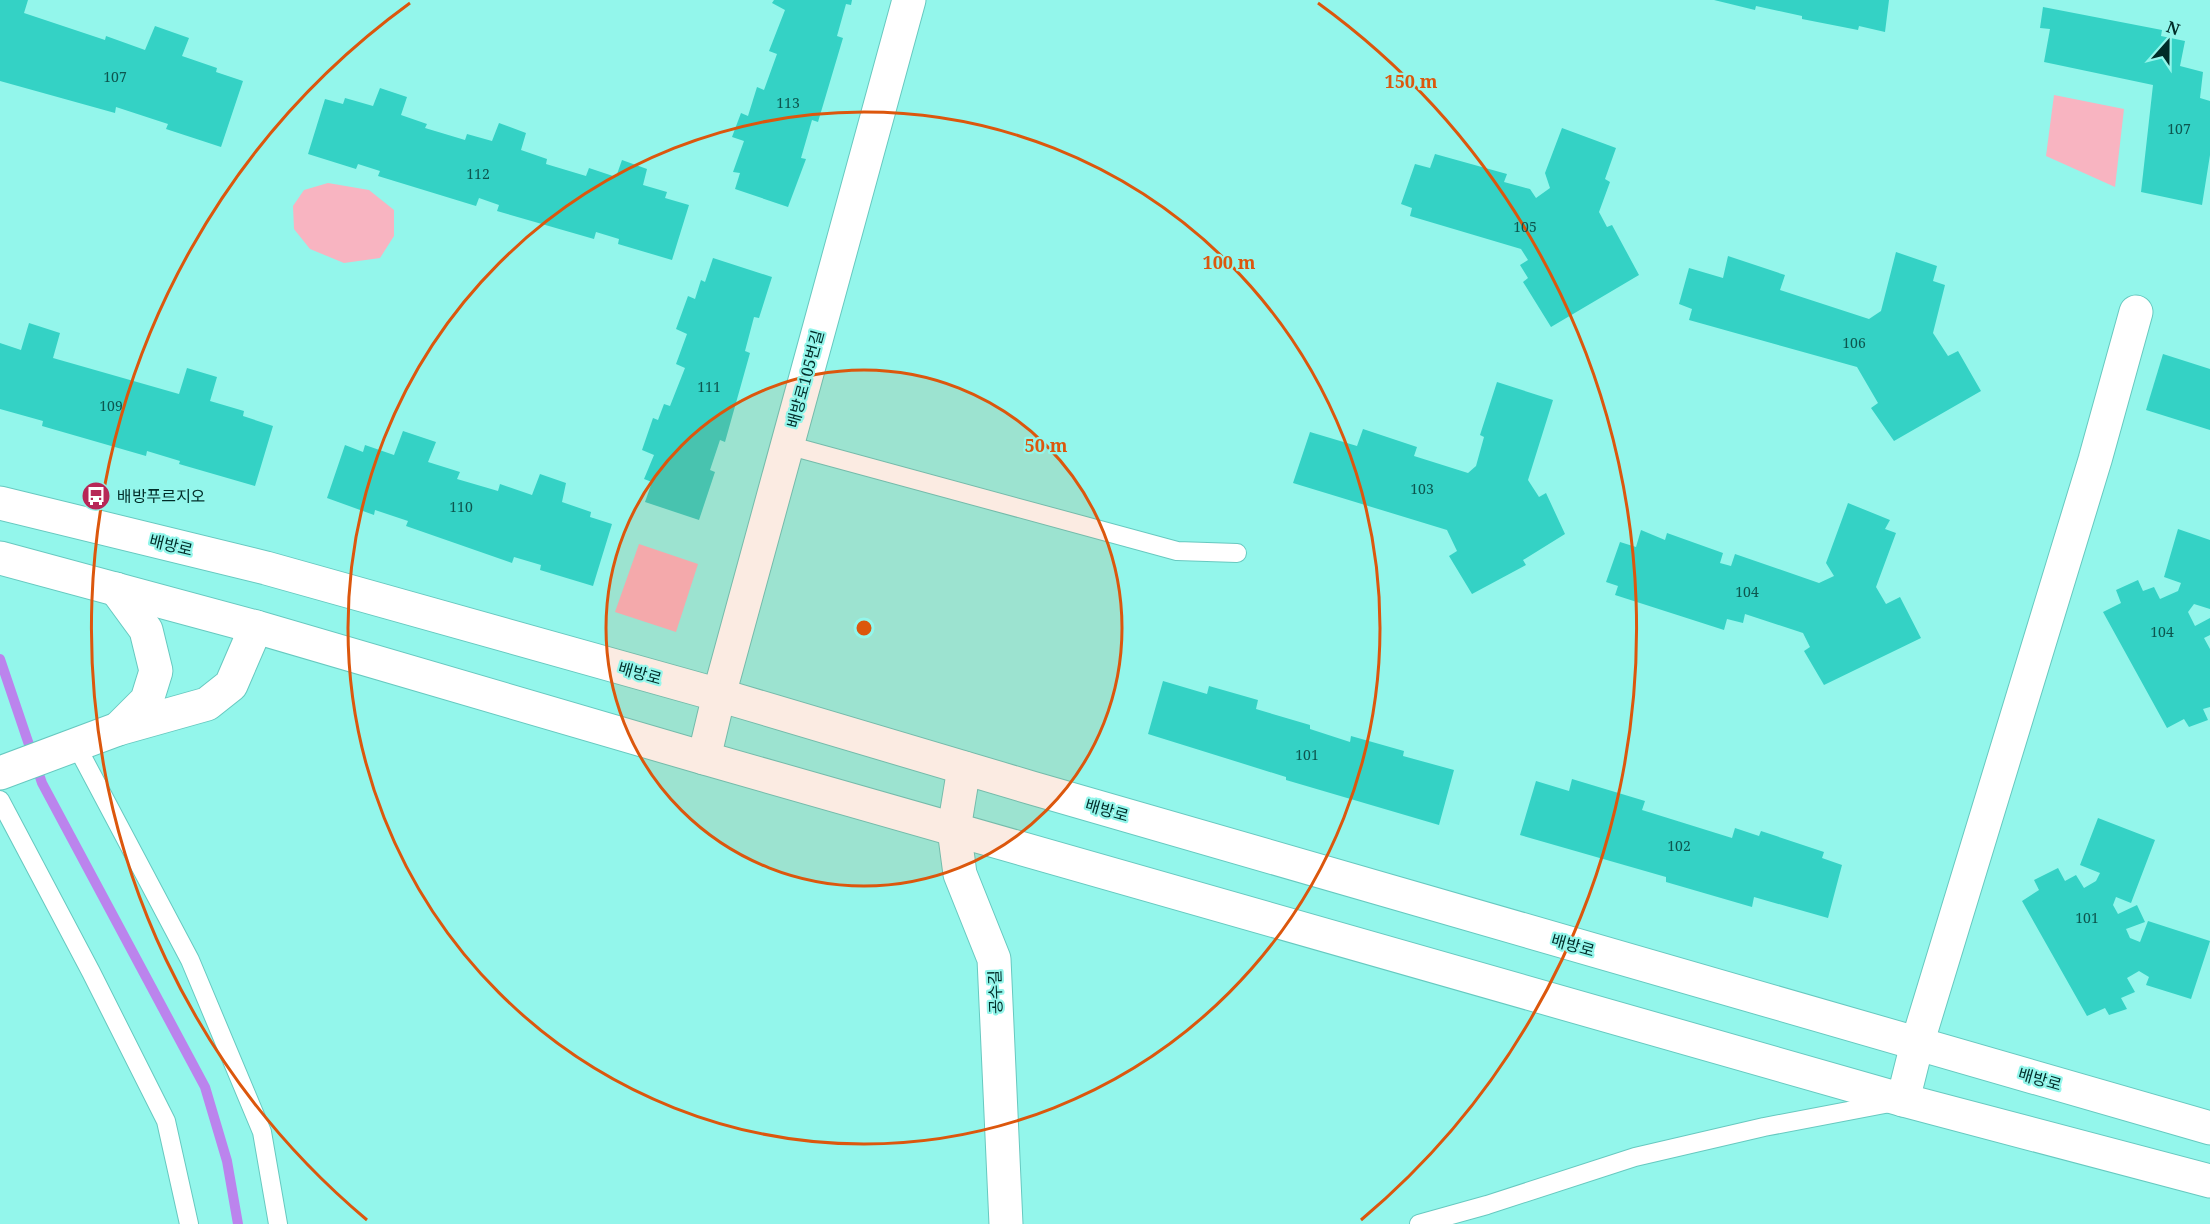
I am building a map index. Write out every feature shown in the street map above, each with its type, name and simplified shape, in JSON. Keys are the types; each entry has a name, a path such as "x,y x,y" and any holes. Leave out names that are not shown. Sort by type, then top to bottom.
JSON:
{"street":[{"name":"배방로105번길","path":"704,758 719,695 909,0"},
{"path":"1903,1100 1917,1044 2095,460 2136,312"},
{"name":"배방로","path":"0,503 266,568 719,695 2210,1128"},
{"path":"0,558 256,627 704,758 1903,1100 2210,1181"},
{"path":"116,589 146,630 156,671 147,700 118,729"},
{"path":"6,771 118,729 207,704 231,685 256,627"},
{"name":"공수길","path":"964,768 954,829 960,874 994,959 1006,1224"}],"lane":[{"path":"787,445 1177,551 1237,553"},
{"path":"71,747 190,960 262,1132 278,1224"},
{"path":"0,800 91,972 166,1121 189,1224"},
{"path":"1419,1224 1635,1158 1764,1127 1903,1100"}],"shaded area":[{"path":"2054,95 2124,109 2115,187 2046,156"},
{"path":"328,183 369,190 394,210 394,236 380,258 344,263 310,249 294,229 293,206 304,190"},
{"path":"639,544 698,564 676,632 615,612"}],"building":[{"path":"0,0 28,0 24,13 105,40 106,36 145,50 155,26 189,38 182,56 217,68 216,72 243,81 221,147 166,129 168,124 116,107 115,113 0,81"},
{"path":"774,0 852,0 851,5 846,4 837,36 843,38 818,122 812,120 801,158 806,159 788,207 735,189 740,173 733,172 744,141 732,137 741,113 748,116 757,87 764,90 777,54 769,51 785,10 772,3"},
{"path":"1714,0 1889,0 1885,32 1859,26 1858,30 1802,19 1802,16 1756,6 1755,10"},
{"path":"2043,7 2162,30 2161,36 2185,41 2180,66 2203,72 2200,98 2210,101 2210,155 2202,205 2141,192 2153,85 2044,62 2050,29 2040,28"},
{"path":"380,88 407,97 401,115 427,124 425,128 465,140 467,134 492,141 499,123 526,133 521,150 547,159 546,164 586,176 589,168 616,177 622,160 647,169 643,185 667,192 665,198 689,205 672,260 618,244 619,239 596,232 594,239 497,211 499,205 479,198 476,206 378,176 380,171 358,164 356,169 308,154 325,99 343,104 345,98 373,106"},
{"path":"1562,128 1616,148 1605,179 1610,182 1599,212 1607,227 1612,225 1639,275 1551,327 1523,282 1528,278 1520,265 1528,260 1521,249 1410,216 1412,208 1401,204 1415,164 1430,168 1435,154 1507,174 1504,182 1530,189 1536,198 1550,188 1545,173"},
{"path":"1896,252 1937,266 1933,281 1945,285 1933,333 1948,356 1958,351 1981,391 1894,441 1871,408 1878,403 1857,367 1689,320 1692,309 1679,304 1689,268 1723,278 1728,256 1785,275 1780,290 1869,319 1881,311"},
{"path":"713,258 772,277 759,318 754,317 745,351 750,353 725,442 720,440 710,470 715,472 699,520 645,502 652,482 644,479 654,455 642,450 653,418 658,420 664,404 670,406 685,368 676,364 687,334 676,329 688,296 695,299 701,280 705,282"},
{"path":"29,323 60,333 53,358 179,394 187,368 217,377 210,401 244,411 243,416 273,426 255,486 179,464 180,461 147,451 146,456 42,426 43,421 0,409 0,343 21,350"},
{"path":"2163,354 2210,369 2210,430 2146,410"},
{"path":"1497,382 1553,400 1528,480 1539,497 1546,493 1565,534 1523,560 1526,565 1472,594 1449,556 1457,551 1447,530 1293,483 1310,432 1357,446 1363,429 1417,447 1414,456 1468,473 1476,466 1484,437 1480,435"},
{"path":"403,431 436,442 428,462 460,472 457,479 498,491 500,484 532,495 540,474 566,483 562,502 591,512 590,517 612,524 593,586 540,570 541,565 514,557 512,563 406,526 408,521 375,510 374,515 327,498 345,445 363,452 365,445 394,455"},
{"path":"1848,503 1890,520 1885,529 1896,533 1876,587 1886,604 1900,597 1921,638 1824,685 1804,651 1810,647 1803,633 1745,614 1743,623 1727,619 1724,630 1615,595 1618,586 1606,582 1620,542 1636,547 1641,530 1665,540 1667,533 1723,553 1720,563 1731,566 1735,554 1819,583 1834,576 1826,563"},
{"path":"2178,529 2210,540 2210,609 2194,604 2188,612 2195,626 2210,618 2210,635 2204,638 2210,649 2210,707 2203,709 2208,720 2189,727 2184,719 2167,728 2103,612 2121,603 2116,590 2138,580 2143,591 2154,587 2160,599 2178,591 2181,583 2164,577"},
{"path":"1163,681 1207,694 1209,686 1258,700 1256,709 1310,725 1310,729 1350,742 1351,736 1404,751 1403,756 1454,770 1439,825 1286,780 1286,777 1148,734"},
{"path":"1572,779 1645,801 1642,810 1732,838 1735,828 1759,836 1761,831 1824,852 1822,858 1842,865 1828,918 1754,897 1752,907 1666,882 1666,877 1520,835 1536,781 1569,791"},
{"path":"2098,818 2155,840 2131,903 2116,897 2113,905 2118,914 2137,905 2145,922 2126,929 2130,938 2140,942 2148,921 2210,941 2191,999 2146,985 2149,977 2139,971 2127,978 2135,992 2121,998 2127,1009 2109,1015 2105,1008 2087,1016 2022,901 2039,890 2034,880 2058,868 2065,881 2076,875 2084,888 2096,881 2100,873 2080,865"}],"waterway":[{"path":"0,659 42,783 205,1087 227,1161 238,1224"}],"place":[{"name":"배방푸르지오","path":"96,496"}]}
